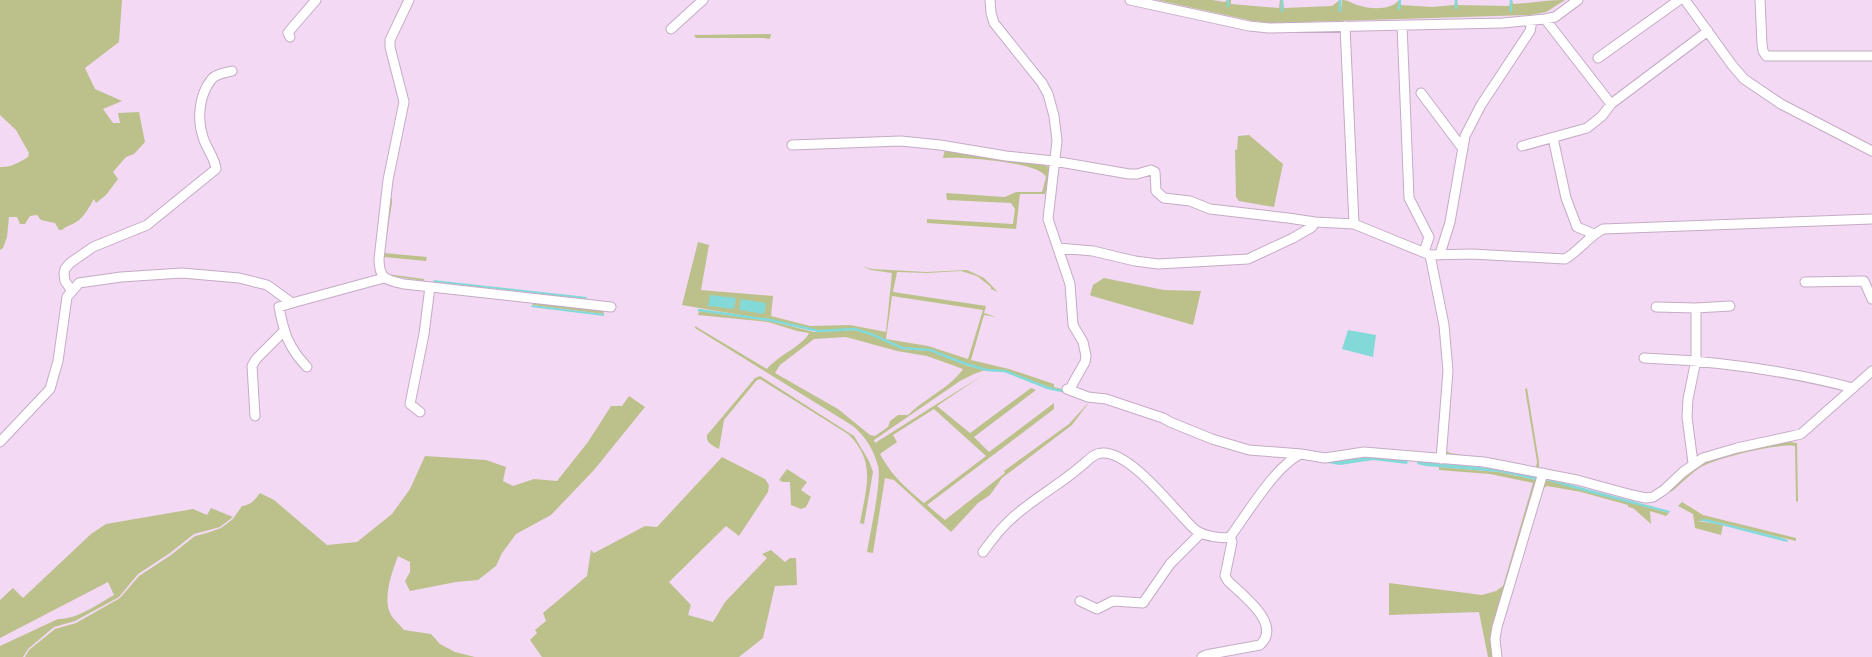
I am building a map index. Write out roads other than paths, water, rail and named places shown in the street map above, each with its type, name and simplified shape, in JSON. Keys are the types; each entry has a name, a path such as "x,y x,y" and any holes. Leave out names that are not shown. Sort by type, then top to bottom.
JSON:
{"street":[{"path":"290,38 288,33 316,0"},
{"path":"384,278 379,269 379,258 388,180 404,102 390,47 390,40 409,0"},
{"path":"671,29 703,0"},
{"path":"990,0 994,23 1038,77 1048,94 1056,127 1048,212 1050,227 1072,293 1073,325 1083,342 1086,356 1070,387 1088,397 1106,399 1156,415 1212,439 1249,450 1325,458 1364,452 1484,462 1577,480 1624,494 1646,498 1653,497 1664,490 1694,463 1703,458 1802,434 1872,372"},
{"path":"1130,0 1249,26 1269,28 1532,21 1555,17 1578,0"},
{"path":"1598,58 1679,0"},
{"path":"1685,0 1744,79 1782,104 1872,151"},
{"path":"1760,0 1762,44 1766,56 1872,56"},
{"path":"1545,19 1611,104"},
{"path":"1440,254 1450,222 1465,136 1481,105 1530,31 1532,21"},
{"path":"1402,25 1409,198 1429,237 1427,253 1444,325 1448,364 1448,387 1441,459"},
{"path":"1344,26 1354,224"},
{"path":"1522,146 1587,128 1602,116 1611,104 1708,31"},
{"path":"71,290 65,281 64,274 65,269 70,263 93,247 147,225 216,169 202,136 200,110 203,97 211,79 232,71"},
{"path":"1421,92 1463,149"},
{"path":"1553,138 1566,198 1577,227 1594,234"},
{"path":"792,145 901,141 940,144 1006,156 1054,161 1129,174 1151,170 1155,172 1156,191 1164,198 1190,201 1210,210 1316,222 1354,224 1427,253 1440,254 1565,259 1572,255 1594,234 1603,230 1872,219"},
{"path":"1058,248 1093,251 1135,261 1158,264 1248,259 1312,228 1316,222"},
{"path":"0,442 50,389 58,361 64,307 71,290 79,283 89,280 182,273 239,278 267,285 292,303"},
{"path":"307,366 296,356 289,345 279,307 384,278 404,284 611,307"},
{"path":"1805,282 1864,281 1872,298"},
{"path":"420,412 410,404 424,334 430,287"},
{"path":"1656,307 1696,308 1730,306"},
{"path":"1694,463 1687,417 1688,399 1696,360 1696,308"},
{"path":"255,416 252,366 256,359 284,331"},
{"path":"1644,358 1696,360 1765,370 1854,388"},
{"path":"982,552 1018,512 1071,475 1097,454 1104,452 1111,454 1129,464 1163,495 1192,527 1201,533 1226,538 1230,537 1274,477 1301,454"},
{"path":"1496,657 1495,639 1497,627 1543,474"},
{"path":"1080,601 1097,610 1112,602 1143,603 1170,564 1201,533"},
{"path":"1202,657 1260,645 1265,636 1265,623 1262,614 1225,576 1232,542 1230,537"}],"waterway":[{"path":"1228,0 1228,6"},
{"path":"1282,0 1282,11"},
{"path":"1340,0 1340,11"},
{"path":"1399,9 1400,0"},
{"path":"1456,0 1456,8"},
{"path":"1511,0 1511,11"},
{"path":"699,310 770,320 819,331 855,329 902,348 930,350 966,364 987,370 1005,371 1048,388 1062,391"}]}
